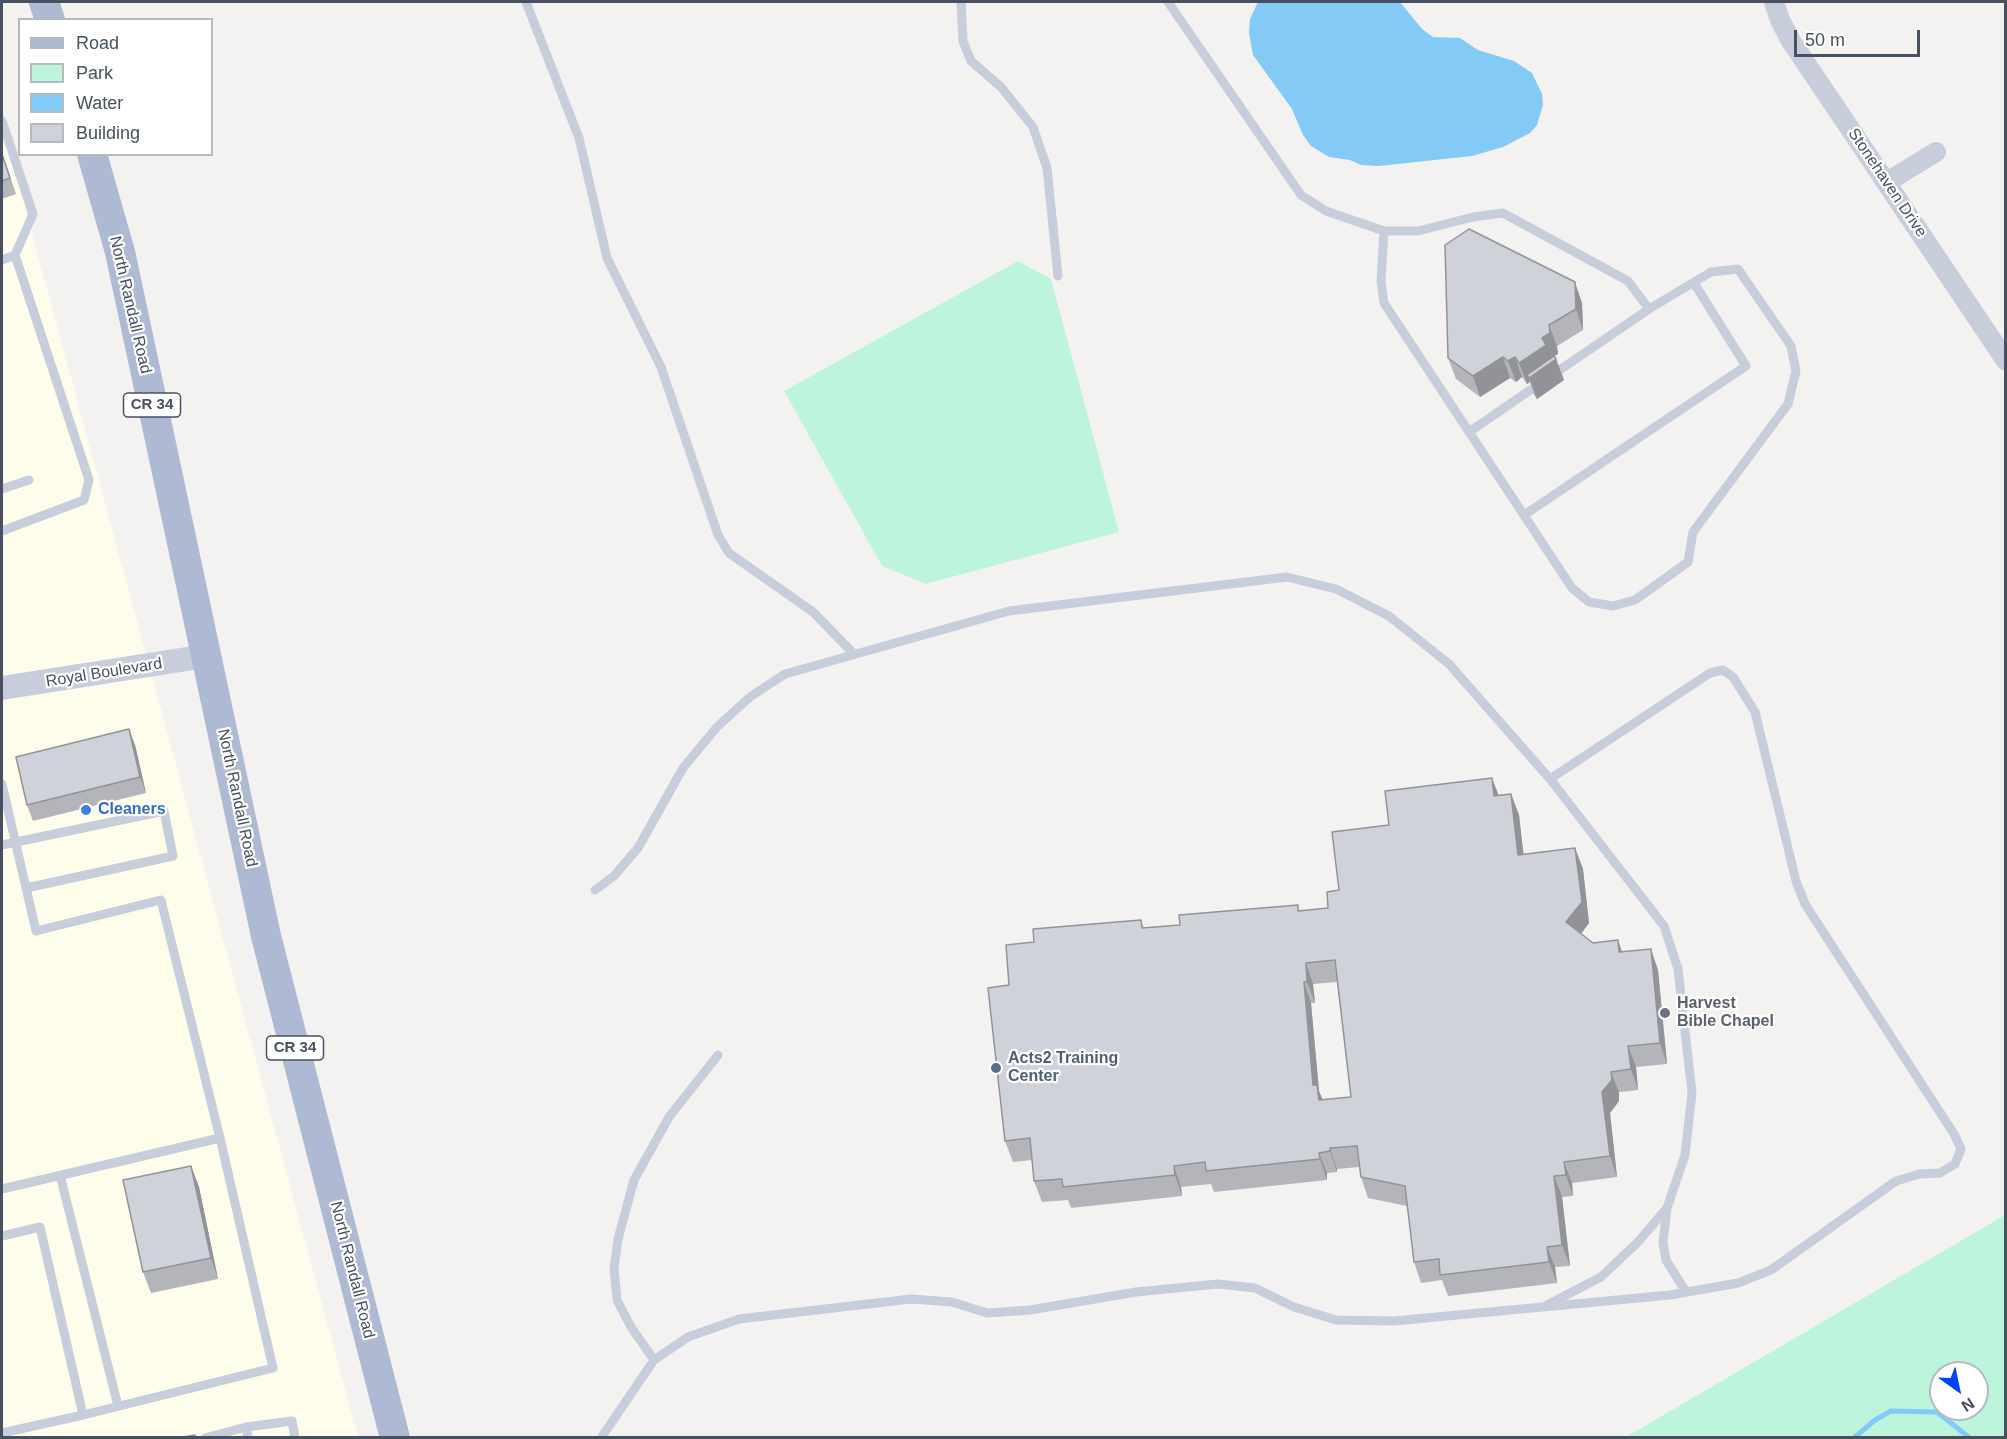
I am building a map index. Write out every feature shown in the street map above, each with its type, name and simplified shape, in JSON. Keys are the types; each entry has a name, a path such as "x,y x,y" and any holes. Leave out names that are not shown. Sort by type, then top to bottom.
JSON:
{"main road":[{"path":"44,2 49,18"},
{"name":"North Randall Road","path":"93,156 120,252 266,936 395,1437"}],"street":[{"name":"Stonehaven Drive","path":"1774,2 1791,41 2006,361"},
{"path":"1887,182 1935,152"},
{"name":"Royal Boulevard","path":"9,684 206,656"}],"lane":[{"path":"526,2 579,138 607,258 661,367 718,535 729,553 813,612 854,654"},
{"path":"961,2 963,41 971,61 1001,87 1033,127 1047,168 1058,276"},
{"path":"1168,2 1301,195 1326,211 1384,231 1418,231 1473,217 1503,213 1628,281 1649,309"},
{"path":"2,121 33,214 15,255 89,480 84,500 2,531"},
{"path":"1384,231 1381,281 1384,303 1469,432 1524,515 1572,588 1588,602 1612,606 1635,600 1688,562 1693,532 1788,404 1796,371 1791,346 1738,269 1711,272 1649,309 1469,432"},
{"path":"2,260 15,255"},
{"path":"1524,515 1746,366 1694,283"},
{"path":"2,489 29,480"},
{"path":"595,890 614,876 638,848 683,768 717,727 750,697 785,674 1010,611 1287,577 1336,589 1389,616 1449,664 1550,779 1664,926 1678,969 1692,1093 1685,1155 1667,1208 1663,1243 1666,1260 1686,1292"},
{"path":"601,1437 654,1360 688,1337 739,1319 911,1299 952,1302 987,1313 1030,1310 1136,1292 1218,1284 1255,1288 1294,1307 1336,1320 1394,1321 1686,1292 1738,1283 1771,1270 1896,1181 1919,1174 1940,1173 1955,1164 1961,1149 1954,1134 1805,904 1796,881 1755,712 1733,677 1723,670 1710,673 1550,779"},
{"path":"2,784 36,931 160,900 220,1138 273,1368 2,1433"},
{"path":"2,845 164,811 173,856 26,888"},
{"path":"654,1360 631,1327 617,1300 614,1268 618,1239 634,1180 669,1118 718,1055"},
{"path":"2,1189 220,1138"},
{"path":"60,1175 118,1406"},
{"path":"1543,1308 1600,1277 1637,1243 1667,1208"},
{"path":"2,1236 40,1227 83,1415"},
{"path":"205,1437 246,1427 292,1421 295,1437"},
{"path":"246,1427 248,1437"}],"shaded area":[{"path":"2,123 358,1437 2,1437"}],"green space":[{"path":"1018,261 1051,279 1119,532 926,584 882,566 784,391"},
{"path":"2005,1215 2005,1437 1626,1437"}],"water":[{"path":"1258,2 1400,2 1422,29 1433,37 1460,38 1478,50 1514,61 1532,73 1542,94 1543,105 1537,125 1530,133 1503,147 1472,156 1379,166 1361,165 1350,160 1329,157 1311,146 1303,135 1292,109 1253,55 1249,33 1250,19"}],"building":[{"path":"2,154 10,178 2,181"},
{"path":"1469,229 1575,282 1576,309 1549,325 1550,333 1542,338 1546,345 1519,363 1515,357 1508,361 1503,357 1473,376 1448,358 1445,245"},
{"path":"1554,356 1556,359 1529,378 1527,375"},
{"path":"129,729 140,777 27,805 16,757"},
{"path":"1492,778 1494,796 1511,794 1518,855 1575,848 1582,902 1566,922 1593,943 1618,940 1619,952 1651,949 1660,1043 1628,1046 1631,1069 1611,1072 1612,1080 1602,1092 1610,1156 1564,1162 1566,1175 1554,1176 1562,1245 1547,1247 1549,1262 1440,1275 1439,1259 1414,1262 1405,1186 1361,1177 1357,1146 1330,1148 1330,1151 1319,1153 1320,1159 1206,1171 1205,1162 1174,1166 1175,1175 1063,1187 1062,1179 1034,1181 1030,1138 1005,1141 988,988 1009,985 1006,945 1034,942 1033,929 1141,920 1142,928 1180,925 1179,915 1298,905 1298,911 1328,908 1327,892 1339,890 1332,832 1389,825 1385,791","holes":["1335,960 1351,1097 1319,1100 1317,1085 1313,1085 1304,982 1307,982 1306,963"]},
{"path":"191,1166 211,1258 143,1272 123,1180"}],"waterway":[{"path":"1854,1438 1875,1420 1891,1411 1937,1412 1970,1438"}],"place":[{"name":"Cleaners","path":"86,810"},
{"name":"Harvest Bible Chapel","path":"1665,1013"},
{"name":"Acts2 Training Center","path":"996,1068"}]}
